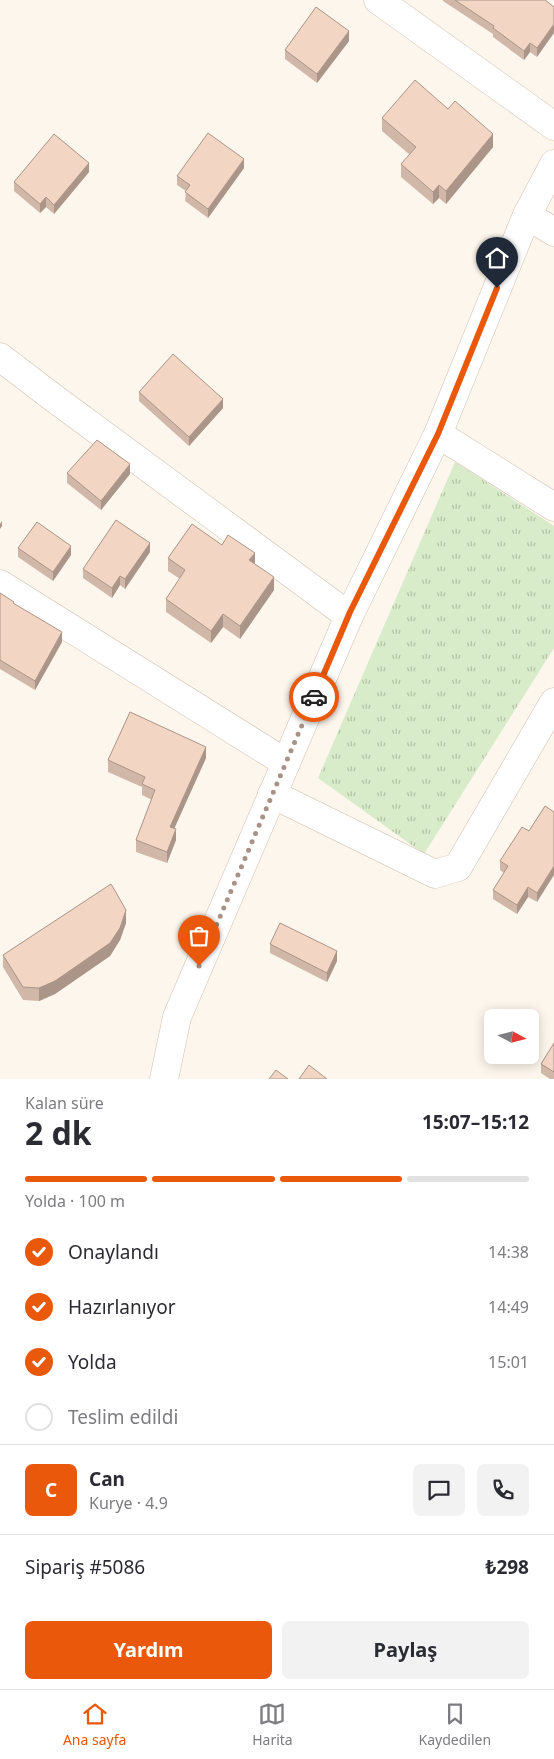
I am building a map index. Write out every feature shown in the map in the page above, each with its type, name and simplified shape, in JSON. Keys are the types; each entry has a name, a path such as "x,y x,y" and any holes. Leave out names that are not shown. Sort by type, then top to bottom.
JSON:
{"street":[{"path":"378,0 554,126"},
{"path":"164,1079 177,1017 272,794 349,616 438,434 527,215 554,164"},
{"path":"527,215 554,232"},
{"path":"0,357 66,408 349,616"},
{"path":"438,434 554,507"},
{"path":"0,584 286,762"},
{"path":"272,794 435,874 458,867 554,702"}],"green space":[{"path":"455,462 554,526 554,648 424,854 318,778"}],"building":[{"path":"455,0 545,0 554,7 554,24 537,48 530,43 524,51 493,28 494,26"},
{"path":"316,7 349,31 317,74 285,50"},
{"path":"415,80 448,109 455,101 493,134 446,191 439,185 433,192 401,164 416,147 382,118"},
{"path":"208,133 244,159 208,209 185,192 190,185 177,176"},
{"path":"54,134 89,163 54,205 46,197 40,204 14,182"},
{"path":"173,354 223,399 189,437 139,392"},
{"path":"97,440 130,464 101,501 67,473"},
{"path":"116,520 150,543 125,579 120,576 112,588 83,569"},
{"path":"37,522 71,546 53,572 18,548"},
{"path":"192,524 222,545 228,535 255,553 249,560 274,577 240,626 223,614 211,631 166,599 185,570 168,558"},
{"path":"0,593 13,603 62,632 35,681 0,660"},
{"path":"130,712 206,747 170,827 176,829 167,852 136,840 155,790 142,784 145,777 108,760"},
{"path":"545,806 554,812 554,866 537,893 528,887 517,905 493,890 508,866 500,861 522,827 529,831"},
{"path":"111,884 126,910 120,928 110,943 55,981 39,988 23,987 3,955"},
{"path":"280,923 337,951 327,973 270,944"},
{"path":"554,1043 554,1072 541,1064"},
{"path":"309,1065 327,1079 299,1079"},
{"path":"276,1070 288,1079 269,1079"}],"way so far":[{"path":"199,966 314,697"}],"route":[{"path":"314,697 350,612 438,434 497,288"}]}
